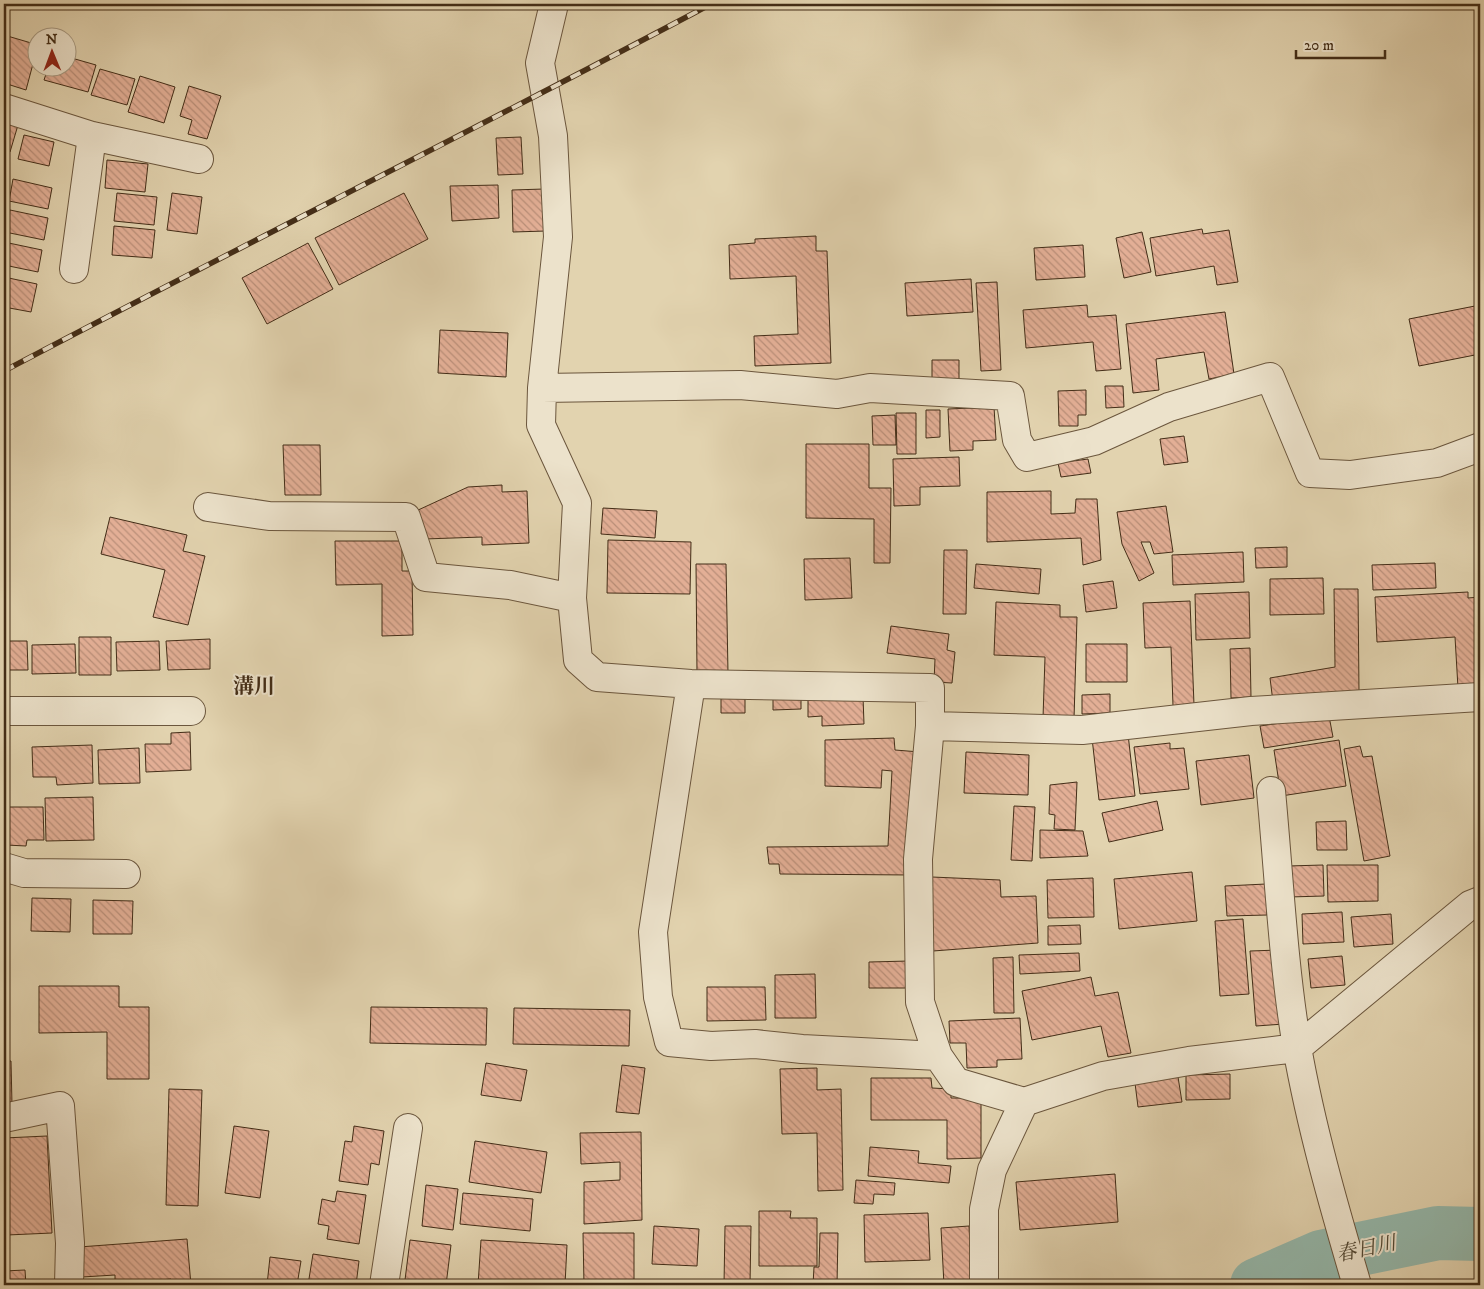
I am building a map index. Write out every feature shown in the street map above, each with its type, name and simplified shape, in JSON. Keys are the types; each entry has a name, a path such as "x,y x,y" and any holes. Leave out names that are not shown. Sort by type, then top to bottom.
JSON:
{"street":[{"path":"554,4 540,64 553,136 558,237 542,388 541,424 577,503 572,598 578,660 597,677 692,684 930,688 930,726 918,859 920,1002 938,1056 956,1082 1024,1102 1102,1076 1189,1060 1297,1048 1470,905 1480,901"},
{"path":"4,108 92,136 199,159"},
{"path":"74,269 92,136"},
{"path":"542,388 740,385 837,394 870,388 1010,396 1017,440 1027,457 1094,441 1169,407 1270,377 1310,473 1350,475 1437,463 1480,447"},
{"path":"208,507 269,516 406,517 426,577 510,584 572,598"},
{"path":"692,684 653,932 658,997 669,1042 711,1046 755,1044 802,1050 938,1056"},
{"path":"930,726 1082,730 1251,711 1480,698"},
{"path":"4,711 192,712"},
{"path":"1271,791 1288,982 1297,1048 1332,1202 1356,1285"},
{"path":"4,867 24,873 126,874"},
{"path":"984,1285 984,1209 992,1170 1024,1102"},
{"path":"4,1118 60,1106 70,1243 69,1285"},
{"path":"384,1285 408,1128"}],"building":[{"path":"4,35 28,42 29,78 26,90 4,83"},
{"path":"78,60 96,65 88,92 44,80 45,78 78,78"},
{"path":"100,69 135,79 127,105 91,95"},
{"path":"140,76 175,87 164,123 128,112"},
{"path":"189,86 221,96 207,139 188,134 192,120 180,116"},
{"path":"4,121 18,125 10,152 4,150"},
{"path":"24,135 54,142 49,166 18,159"},
{"path":"521,137 523,174 498,175 496,138"},
{"path":"107,160 148,164 145,192 105,188"},
{"path":"13,179 52,188 48,209 9,201"},
{"path":"498,185 499,218 452,221 450,186"},
{"path":"544,189 546,231 513,232 512,190"},
{"path":"117,193 157,197 154,225 114,221"},
{"path":"172,193 202,197 197,234 167,230"},
{"path":"404,193 428,239 339,285 315,238"},
{"path":"10,210 48,218 44,240 5,232"},
{"path":"114,226 155,230 152,258 112,255"},
{"path":"1202,229 1203,234 1229,230 1238,282 1217,285 1214,266 1156,276 1150,238"},
{"path":"1142,232 1151,272 1124,278 1116,238"},
{"path":"816,236 816,251 827,251 831,363 755,366 754,336 798,334 796,276 730,279 729,245 755,243 755,239"},
{"path":"4,242 42,250 38,272 4,265"},
{"path":"308,243 333,289 267,324 242,278"},
{"path":"1083,245 1085,277 1036,280 1034,248"},
{"path":"4,277 37,284 31,312 4,307"},
{"path":"971,279 973,312 907,316 905,283"},
{"path":"997,282 1001,370 981,371 976,283"},
{"path":"1087,305 1088,317 1116,315 1121,369 1096,371 1093,342 1026,348 1023,310"},
{"path":"1480,305 1480,354 1419,366 1409,319"},
{"path":"1225,312 1234,374 1209,379 1204,352 1156,359 1159,390 1133,393 1126,324"},
{"path":"440,330 508,333 506,377 438,373"},
{"path":"932,360 959,360 959,382 932,382"},
{"path":"1105,386 1123,386 1124,407 1106,408"},
{"path":"1086,390 1086,415 1078,415 1078,426 1059,426 1058,391"},
{"path":"994,407 996,440 973,441 973,450 950,451 948,409"},
{"path":"926,410 940,410 940,437 926,438"},
{"path":"896,413 916,413 916,454 897,454"},
{"path":"895,415 896,445 873,445 872,416"},
{"path":"1184,436 1188,462 1164,465 1160,439"},
{"path":"806,444 869,444 869,488 891,488 890,563 874,563 874,519 806,518"},
{"path":"283,445 320,445 321,495 285,495"},
{"path":"959,457 960,486 920,487 920,505 894,506 893,459"},
{"path":"1088,459 1091,473 1061,477 1058,463"},
{"path":"502,485 502,492 527,491 529,543 482,545 482,537 424,539 416,511 468,487"},
{"path":"1051,491 1051,514 1075,513 1076,499 1097,499 1101,560 1083,565 1081,538 987,542 987,492"},
{"path":"1166,506 1173,552 1154,554 1150,542 1141,542 1154,573 1139,581 1122,544 1117,512"},
{"path":"603,508 657,511 655,538 601,534"},
{"path":"110,517 187,535 183,551 205,556 188,625 153,617 165,570 101,554"},
{"path":"608,540 691,542 690,594 607,593"},
{"path":"335,541 402,541 402,571 412,571 413,635 382,636 382,584 336,585"},
{"path":"1287,547 1287,567 1256,568 1255,548"},
{"path":"944,550 967,550 966,614 943,614"},
{"path":"1480,551 1480,583 1476,552"},
{"path":"1243,552 1244,582 1173,585 1172,555"},
{"path":"850,558 852,598 805,600 804,559"},
{"path":"1435,563 1436,588 1373,590 1372,565"},
{"path":"696,564 726,564 728,673 697,674"},
{"path":"976,564 1041,569 1039,594 974,588"},
{"path":"1323,578 1324,614 1270,615 1270,579"},
{"path":"1113,581 1117,608 1086,612 1083,585"},
{"path":"1334,589 1358,589 1359,692 1273,702 1270,678 1335,667"},
{"path":"1249,592 1250,638 1196,640 1195,594"},
{"path":"1468,592 1468,598 1480,597 1480,687 1458,688 1455,637 1377,642 1375,597"},
{"path":"1190,601 1194,705 1173,706 1171,647 1145,648 1143,603"},
{"path":"996,602 1060,605 1060,617 1077,617 1074,719 1043,718 1045,657 994,655"},
{"path":"891,626 949,634 947,650 955,652 952,683 934,682 935,659 887,653"},
{"path":"79,637 111,637 111,675 79,675"},
{"path":"210,639 210,669 168,670 166,641"},
{"path":"4,641 27,641 28,670 4,670"},
{"path":"159,641 160,670 117,671 116,642"},
{"path":"75,644 76,673 32,674 32,645"},
{"path":"1086,644 1127,644 1127,682 1086,682"},
{"path":"1250,648 1251,697 1231,698 1230,649"},
{"path":"1110,694 1110,713 1082,714 1082,695"},
{"path":"745,695 745,713 721,713 721,696"},
{"path":"773,697 801,697 801,709 773,710"},
{"path":"863,697 864,724 822,726 822,716 808,717 808,699"},
{"path":"1329,716 1333,737 1264,748 1260,726"},
{"path":"190,732 191,770 146,772 145,744 171,744 171,733"},
{"path":"1128,734 1135,796 1099,800 1092,738"},
{"path":"894,738 895,750 920,752 911,875 780,874 779,864 769,864 767,847 888,846 892,771 882,770 881,788 825,786 825,740"},
{"path":"1339,740 1346,786 1281,796 1274,750"},
{"path":"1170,743 1170,749 1184,748 1189,789 1140,794 1134,747"},
{"path":"92,745 93,783 57,785 56,777 33,777 32,747"},
{"path":"1360,746 1363,757 1372,756 1390,856 1364,861 1344,749"},
{"path":"139,748 140,783 99,784 98,750"},
{"path":"966,752 1029,755 1028,795 964,793"},
{"path":"1249,755 1254,798 1201,805 1196,761"},
{"path":"1077,782 1075,830 1054,829 1055,815 1049,814 1050,785"},
{"path":"93,797 94,840 46,841 45,798"},
{"path":"1157,801 1163,830 1109,842 1102,813"},
{"path":"1014,806 1035,807 1032,861 1011,860"},
{"path":"6,807 43,807 44,840 27,840 26,846 6,845"},
{"path":"1346,821 1347,850 1317,850 1316,822"},
{"path":"1040,830 1083,831 1088,856 1040,858"},
{"path":"1323,865 1324,896 1289,897 1288,866"},
{"path":"1327,865 1378,865 1378,901 1328,902"},
{"path":"1192,872 1197,921 1119,929 1114,879"},
{"path":"932,877 1000,880 1001,897 1036,896 1038,943 933,951"},
{"path":"1093,878 1094,917 1048,918 1047,880"},
{"path":"1266,884 1267,915 1227,916 1225,886"},
{"path":"32,898 71,899 70,932 31,931"},
{"path":"93,900 133,901 132,934 93,934"},
{"path":"1342,912 1344,942 1303,944 1302,914"},
{"path":"1391,914 1393,944 1354,947 1351,917"},
{"path":"1243,919 1249,994 1220,996 1215,921"},
{"path":"1080,925 1081,944 1048,945 1048,926"},
{"path":"1279,950 1284,1024 1256,1026 1250,951"},
{"path":"1079,953 1080,971 1020,974 1019,955"},
{"path":"1342,956 1345,985 1311,988 1308,959"},
{"path":"1013,957 1014,1013 994,1013 993,958"},
{"path":"909,961 910,988 869,988 869,962"},
{"path":"815,974 816,1018 775,1018 775,975"},
{"path":"1091,977 1095,996 1118,992 1131,1053 1108,1057 1101,1026 1032,1040 1022,991"},
{"path":"39,986 119,986 119,1007 149,1007 149,1079 107,1079 107,1032 39,1033"},
{"path":"707,987 765,987 766,1020 707,1021"},
{"path":"371,1007 487,1008 486,1045 370,1043"},
{"path":"514,1008 630,1010 629,1046 513,1044"},
{"path":"1020,1018 1022,1059 997,1060 997,1067 967,1068 966,1043 950,1043 949,1021"},
{"path":"4,1061 11,1061 12,1105 4,1105"},
{"path":"486,1063 527,1070 521,1101 481,1095"},
{"path":"622,1065 645,1068 639,1114 616,1112"},
{"path":"817,1068 817,1090 841,1089 843,1190 818,1191 817,1133 782,1134 780,1069"},
{"path":"1230,1074 1230,1099 1186,1100 1186,1075"},
{"path":"1178,1077 1182,1102 1138,1107 1135,1083"},
{"path":"871,1078 931,1078 932,1088 951,1089 951,1098 981,1098 981,1158 947,1159 947,1120 871,1120"},
{"path":"169,1089 202,1090 198,1206 166,1205"},
{"path":"234,1126 269,1131 260,1198 225,1193"},
{"path":"354,1126 384,1131 379,1165 371,1163 368,1185 339,1181 345,1141 352,1142"},
{"path":"641,1132 642,1220 584,1224 584,1182 620,1180 620,1162 581,1164 580,1133"},
{"path":"47,1136 52,1233 7,1235 4,1138"},
{"path":"475,1141 547,1152 541,1193 469,1182"},
{"path":"870,1147 919,1151 918,1163 951,1166 949,1183 868,1176"},
{"path":"1115,1174 1118,1222 1020,1230 1016,1182"},
{"path":"856,1180 895,1183 894,1195 874,1194 873,1204 854,1203"},
{"path":"426,1185 458,1189 453,1230 422,1226"},
{"path":"337,1191 366,1195 359,1244 327,1239 329,1226 318,1224 322,1199 335,1202"},
{"path":"463,1193 533,1199 530,1231 460,1224"},
{"path":"759,1211 791,1211 790,1218 817,1218 817,1266 759,1266"},
{"path":"928,1213 930,1260 865,1262 864,1215"},
{"path":"654,1226 699,1229 697,1266 652,1264"},
{"path":"725,1226 751,1226 750,1285 724,1285"},
{"path":"969,1226 972,1285 944,1285 941,1228"},
{"path":"583,1233 634,1233 634,1285 584,1285"},
{"path":"820,1233 838,1233 837,1285 813,1285 814,1267 819,1267"},
{"path":"187,1239 191,1285 171,1285 171,1279 115,1284 115,1275 82,1277 79,1247"},
{"path":"410,1240 451,1245 446,1285 405,1280"},
{"path":"481,1240 567,1245 565,1285 478,1285"},
{"path":"313,1254 359,1261 356,1285 308,1285"},
{"path":"270,1257 301,1261 297,1285 267,1285"},
{"path":"25,1270 26,1285 4,1285 4,1271"}],"waterway":[{"name":"春日川","path":"1257,1285 1321,1257 1438,1233 1480,1234"}],"railway":[{"path":"4,371 711,4"}],"district":[{"name":"溝川","path":"254,686"}]}
